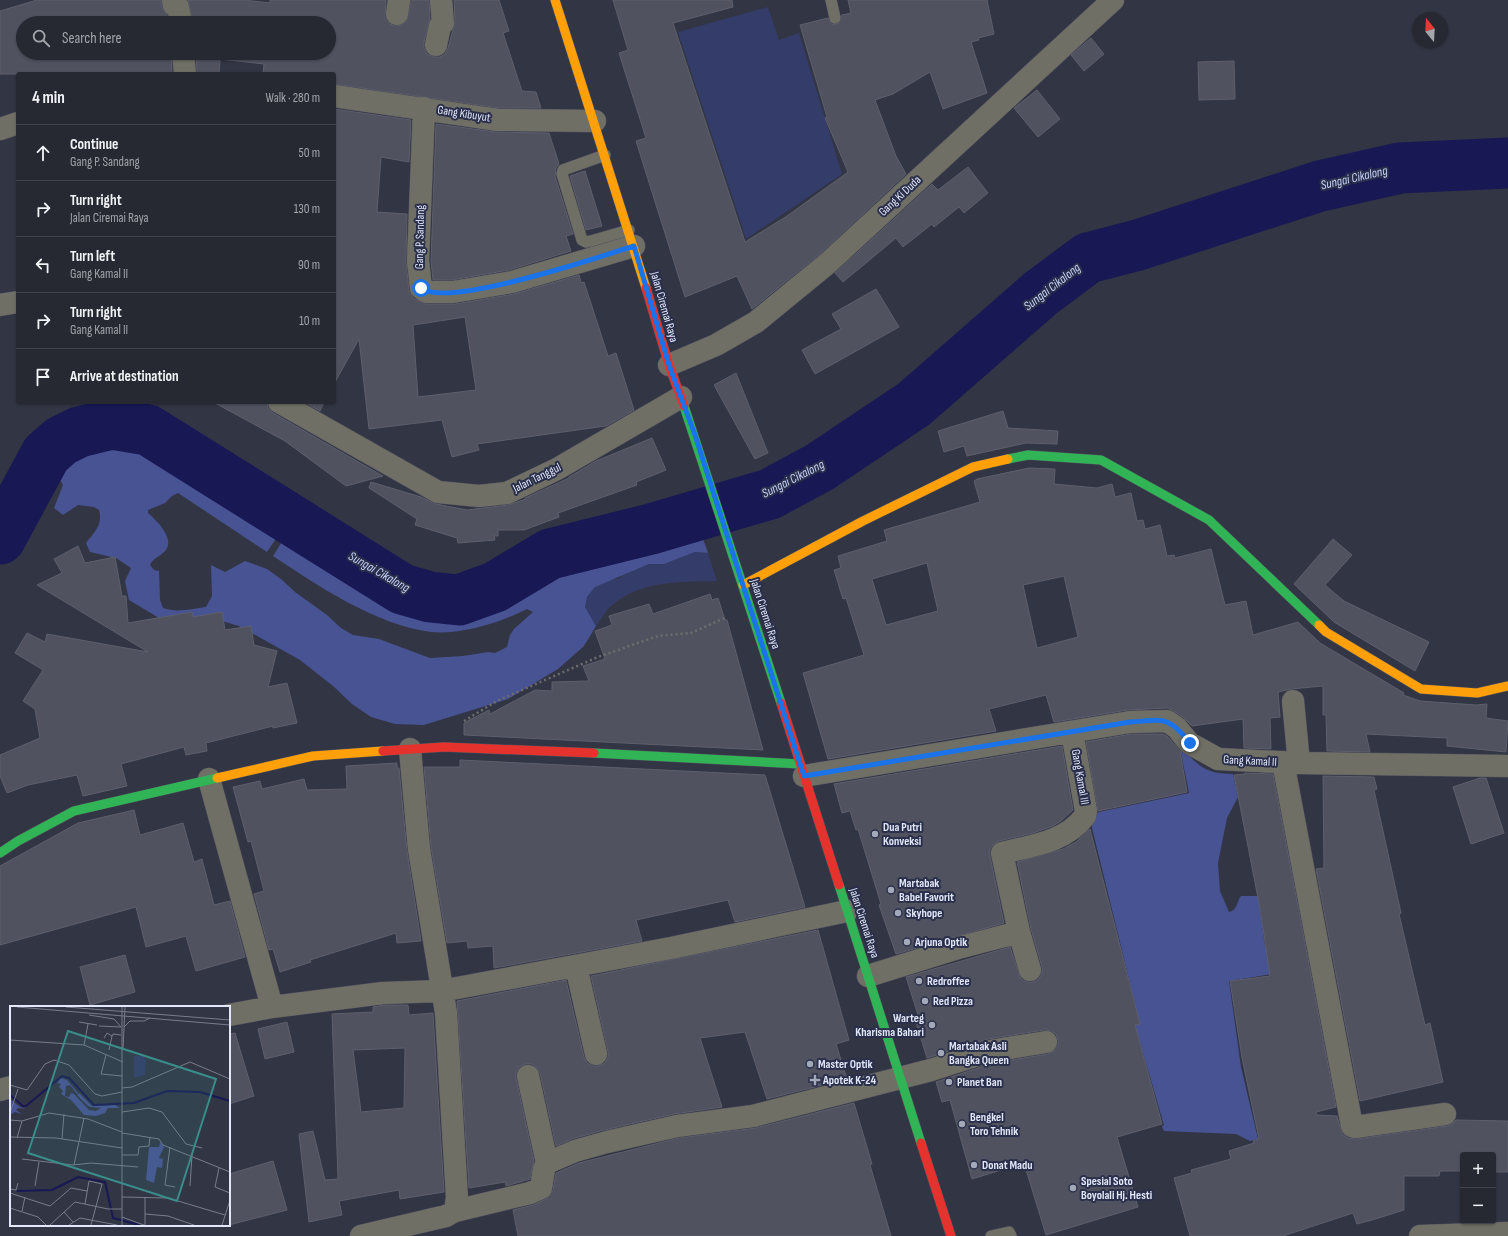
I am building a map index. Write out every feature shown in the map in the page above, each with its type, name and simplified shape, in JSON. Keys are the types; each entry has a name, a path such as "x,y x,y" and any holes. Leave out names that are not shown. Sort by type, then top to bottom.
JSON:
{"street":[{"path":"173,0 174,5 178,7 180,16"},
{"path":"436,45 442,23 441,0"},
{"name":"Jalan Ciremai Raya","path":"555,0 632,238 669,365 695,435 740,573 951,1236"},
{"name":"Gang Ki Duda","path":"669,365 716,345 762,317 828,263 1113,0"},
{"path":"183,60 184,72"},
{"name":"Gang Kibuyut","path":"336,96 498,120 595,121"},
{"name":"Gang P. Sandang","path":"424,108 418,261 421,288 426,292 454,292 512,282 632,238"},
{"path":"0,129 16,124"},
{"path":"0,305 16,302"},
{"name":"Jalan Tanggul","path":"283,404 438,492 479,496 507,493 557,469 681,397"},
{"path":"743,585 863,521 973,467 1028,455 1101,460 1209,520 1326,632 1422,689 1477,693 1508,686"},
{"path":"1293,702 1291,763 1352,1126 1355,1128 1445,1114"},
{"name":"Gang Kamal II","path":"802,770 1072,732 1130,722 1161,720 1168,721 1177,728 1190,743 1218,759 1291,763 1508,766"},
{"name":"Gang Kamal III","path":"1030,970 1019,932 1002,853 1047,842 1062,835 1085,816 1086,811 1072,732"},
{"path":"0,853 18,841 74,811 313,756 444,747 576,752 802,770"},
{"path":"410,749 419,849 441,991 446,1013 457,1198 455,1211"},
{"path":"209,779 272,1007"},
{"path":"230,1016 272,1007 383,993 441,991 576,966 847,910"},
{"path":"868,976 958,948 1019,932"},
{"path":"576,966 596,1054"},
{"path":"547,1163 575,1151 607,1142 677,1126 753,1116 931,1070 990,1051 1046,1042"},
{"path":"361,1236 446,1216 455,1211 541,1188 544,1169 547,1163 528,1076"},
{"path":"0,1090 10,1087"},
{"path":"1420,1236 1508,1233"}],"lane":[{"path":"831,0 835,18"},
{"path":"605,155 562,170 582,240 586,242 632,238"},
{"path":"992,1236 1005,1232 1008,1232 1011,1236"}],"path":[{"path":"444,747 463,722 497,701 598,657 658,636 691,633 751,607"}],"shaded area":[{"path":"768,7 779,40 799,33 842,174 746,239 678,32"},
{"path":"92,443 121,447 148,457 279,534 267,552 178,493 172,496 165,503 148,510 148,513 164,531 168,542 164,552 154,559 150,565 154,570 159,571 160,600 163,608 190,610 206,607 212,596 211,565 225,572 245,561 267,569 295,592 327,615 341,628 353,635 379,639 430,658 463,656 488,652 495,653 507,647 510,635 514,629 533,612 527,609 493,623 455,632 431,632 410,628 369,613 348,603 309,580 273,556 285,537 387,599 424,617 444,621 472,619 530,583 590,556 655,536 691,529 701,533 708,553 695,552 664,564 649,564 595,587 587,597 585,607 596,626 584,646 558,669 508,699 424,725 395,724 371,717 352,704 333,686 300,660 239,626 212,618 159,618 129,600 125,581 131,568 116,558 90,552 86,543 99,524 99,510 94,507 78,505 63,515 54,508 63,485 56,473 78,451"},
{"path":"695,552 708,553 717,581 675,582 635,591 611,606 596,626 585,607 587,597 595,587 606,581 619,578 639,567 649,564 664,564"},
{"path":"1179,743 1202,767 1223,774 1233,774 1238,797 1227,818 1218,863 1220,891 1229,912 1234,910 1241,896 1258,896 1265,946 1268,946 1272,974 1229,981 1241,1067 1258,1139 1250,1141 1236,1134 1164,1131 1162,1126 1164,1125 1135,1025 1140,1024 1092,828 1093,819 1099,812 1189,793"}],"building":[{"path":"37,0 161,0 162,7 167,16 16,16 16,60 171,60 172,72 16,72 16,74 0,74 0,11"},
{"path":"188,0 244,0 270,3 270,0 386,0 385,18 390,24 396,26 402,25 407,21 411,0 429,0 430,19 424,42 424,48 427,54 434,57 440,57 445,54 448,48 455,22 454,0 499,0 509,31 503,33 522,91 536,92 541,108 499,108 336,84 336,72 263,72 264,64 229,60 336,60 336,16 191,16"},
{"path":"613,0 732,0 733,7 673,23 745,242 787,216 848,172 825,118 827,117 800,25 828,18 833,25 839,23 842,15 851,13 848,0 987,0 994,34 978,38 979,40 971,42 987,93 943,109 930,72 893,94 875,100 896,156 906,174 820,254 752,309 737,276 685,297 636,141 646,138 619,53 628,50"},
{"path":"1091,38 1104,54 1084,71 1071,55"},
{"path":"196,60 220,60 219,72 197,72"},
{"path":"1234,61 1235,99 1199,100 1198,62"},
{"path":"1037,90 1060,119 1038,137 1014,108"},
{"path":"336,109 411,120 409,162 381,157 377,212 407,214 406,262 409,290 413,298 426,304 455,304 514,294 579,275 581,283 584,282 608,356 616,353 634,410 606,426 477,444 479,450 452,457 442,420 369,429 359,339 336,380","holes":["465,317 476,390 418,397 413,325"]},
{"path":"436,124 496,132 549,133 559,164 556,168 555,176 573,234 566,236 571,251 509,270 452,280 433,280 431,261"},
{"path":"968,167 988,193 964,213 959,207 934,227 932,224 903,247 896,238 843,282 835,273 932,184 938,190"},
{"path":"585,171 602,226 586,230 570,176"},
{"path":"876,289 899,327 815,374 802,350 841,329 832,314"},
{"path":"736,373 768,453 755,459 714,385"},
{"path":"217,404 267,404 268,408 273,413 383,476 346,486 285,441"},
{"path":"308,404 323,404 320,411"},
{"path":"1003,411 1008,428 1058,431 1057,444 1026,443 967,456 964,446 944,452 938,431"},
{"path":"652,438 666,470 636,482 637,485 558,513 559,517 524,530 498,530 498,536 494,536 495,540 458,543 457,538 415,525 417,519 369,488 371,482 421,497 436,504 467,510 508,505 526,499 525,498 569,478 596,461"},
{"path":"1029,468 1055,469 1054,484 1097,488 1112,484 1115,497 1131,493 1137,521 1143,520 1145,529 1160,525 1167,556 1174,555 1175,558 1211,549 1225,605 1246,601 1253,635 1298,622 1320,643 1404,693 1403,695 1420,701 1476,705 1487,704 1486,718 1508,721 1506,752 1447,746 1447,738 1366,734 1370,752 1327,751 1326,715 1323,715 1323,686 1291,689 1278,692 1280,717 1270,718 1271,749 1244,748 1243,719 1192,726 1184,718 1167,708 1128,710 1054,722 1046,695 989,709 996,731 828,759 803,673 864,655 846,598 843,599 834,570 841,568 838,556 887,541 884,530 980,502 974,481 977,479","holes":["927,563 938,611 886,625 872,579","1064,576 1078,637 1037,648 1023,585"]},
{"path":"1333,539 1352,555 1325,585 1344,601 1429,642 1415,671 1334,622 1294,584"},
{"path":"78,546 85,563 115,557 122,596 126,596 128,623 192,612 193,617 222,612 225,630 251,626 254,645 277,651 268,687 287,683 297,723 273,728 273,726 206,743 207,751 186,755 184,747 121,764 127,786 83,796 77,775 28,785 7,793 0,776 0,755 40,738 35,709 23,701 43,670 15,653 27,633 45,642 47,634 148,652 37,585 62,573 54,559"},
{"path":"710,594 712,600 718,598 725,620 727,620 763,750 464,735 464,723 489,710 490,714 535,690 552,691 552,682 589,681 583,666 605,659 595,631 612,625 609,616 649,604 653,614"},
{"path":"1131,734 1163,734 1168,737 1180,751 1187,792 1098,811 1086,742"},
{"path":"1062,746 1073,810 1053,826 1033,833 999,841 990,849 990,856 1004,923 896,954 879,905 881,904 858,829 856,830 850,811 842,813 834,784"},
{"path":"460,760 765,775 805,907 735,922 728,900 636,920 642,941 494,968 493,946 468,948 467,941 447,943 431,847 424,767 460,767"},
{"path":"397,763 397,768 399,768 407,851 421,941 397,943 396,933 310,960 311,962 280,972 273,949 269,950 254,894 264,891 251,841 248,842 233,787 260,781 262,789 304,779 307,790 347,789 346,766"},
{"path":"1273,774 1336,1107 1316,1112 1317,1115 1337,1116 1342,1134 1348,1138 1356,1139 1447,1126 1456,1120 1508,1121 1508,1172 1496,1172 1496,1152 1460,1152 1460,1171 1440,1171 1439,1176 1404,1176 1404,1210 1372,1220 1357,1224 1353,1213 1283,1236 1190,1236 1174,1178 1192,1173 1191,1170 1231,1159 1229,1151 1254,1143 1253,1141 1259,1139 1242,1058 1230,981 1270,976 1260,908 1234,775"},
{"path":"1323,776 1374,777 1377,789 1374,790 1401,913 1399,914 1425,1025 1430,1023 1443,1082 1360,1101 1316,869 1324,868"},
{"path":"1480,778 1486,778 1504,833 1471,844 1453,787"},
{"path":"134,810 140,835 183,823 194,862 202,859 214,905 230,901 245,957 196,971 186,936 146,947 136,907 0,945 0,866 78,823"},
{"path":"1090,829 1140,1024 1135,1025 1162,1124 1117,1137 1138,1207 1046,1235 1024,1163 972,1179 950,1100 942,1102 936,1082 993,1063 1048,1054 1054,1051 1058,1046 1056,1034 1051,1031 1044,1030 988,1039 927,1058 915,1019 919,1018 906,977 1010,947 1021,979 1027,982 1033,982 1039,979 1042,973 1042,967 1031,929 1017,862 1063,849 1076,842"},
{"path":"818,930 849,1040 836,1044 847,1079 767,1099 745,1032 700,1038 722,1107 674,1114 604,1130 572,1139 556,1146 540,1073 532,1064 525,1064 519,1067 516,1073 516,1078 534,1161 530,1179 506,1186 505,1182 469,1188 457,1001 566,980 584,1057 587,1063 593,1066 598,1066 605,1063 608,1057 608,1052 591,976"},
{"path":"125,955 135,992 90,1005 80,967"},
{"path":"384,1005 408,1005 409,1015 433,1013 444,1192 400,1199 399,1190 339,1201 342,1215 309,1222 299,1134 313,1131 325,1180 338,1179 332,1014 373,1012 373,1007","holes":["405,1048 404,1108 361,1112 353,1050"]},
{"path":"287,1022 294,1052 265,1059 258,1029"},
{"path":"235,1033 254,1096 230,1104 230,1034"},
{"path":"854,1103 872,1164 870,1165 891,1236 518,1236 513,1210 533,1205 546,1199 553,1190 556,1173 579,1163 679,1138 756,1128"},
{"path":"273,1161 287,1210 230,1225 230,1174"}],"waterway":[{"name":"Sungai Cikalong","path":"0,539 46,454 61,441 79,432 112,424 148,430 402,589 430,597 459,600 495,587 550,554 651,529 770,494 820,467 914,404 1041,293 1088,258 1138,245 1320,186 1400,168 1508,163"}],"traffic: fast":[{"path":"684,406 781,703"},
{"path":"1008,459 1028,455 1101,460 1209,520 1319,625"},
{"path":"594,753 800,764"},
{"path":"0,853 18,841 74,811 217,778"},
{"path":"839,885 921,1143"}],"traffic: slow":[{"path":"555,0 646,288"},
{"path":"743,585 863,521 973,467 1008,459"},
{"path":"1319,625 1326,632 1421,689 1477,693 1508,686"},
{"path":"217,778 313,756 383,751"}],"traffic: jam":[{"path":"646,288 669,365 684,406"},
{"path":"781,703 839,885"},
{"path":"383,751 444,747 594,753"},
{"path":"921,1143 951,1236"}],"place":[{"name":"Dua Putri Konveksi","path":"875,834"},
{"name":"Martabak Babel Favorit","path":"891,890"},
{"name":"Skyhope","path":"898,913"},
{"name":"Arjuna Optik","path":"907,942"},
{"name":"Redroffee","path":"919,981"},
{"name":"Red Pizza","path":"925,1001"},
{"name":"Warteg Kharisma Bahari","path":"932,1025"},
{"name":"Martabak Asli Bangka Queen","path":"941,1053"},
{"name":"Master Optik","path":"810,1064"},
{"name":"Apotek K-24","path":"815,1080"},
{"name":"Planet Ban","path":"949,1082"},
{"name":"Bengkel Toro Tehnik","path":"962,1124"},
{"name":"Donat Madu","path":"974,1165"},
{"name":"Spesial Soto Boyolali Hj. Hesti","path":"1073,1188"}],"route":[{"path":"421,288 426,292 442,294 512,282 634,246 669,365 695,435 804,776 1130,722 1168,721 1177,728 1190,743"}]}
